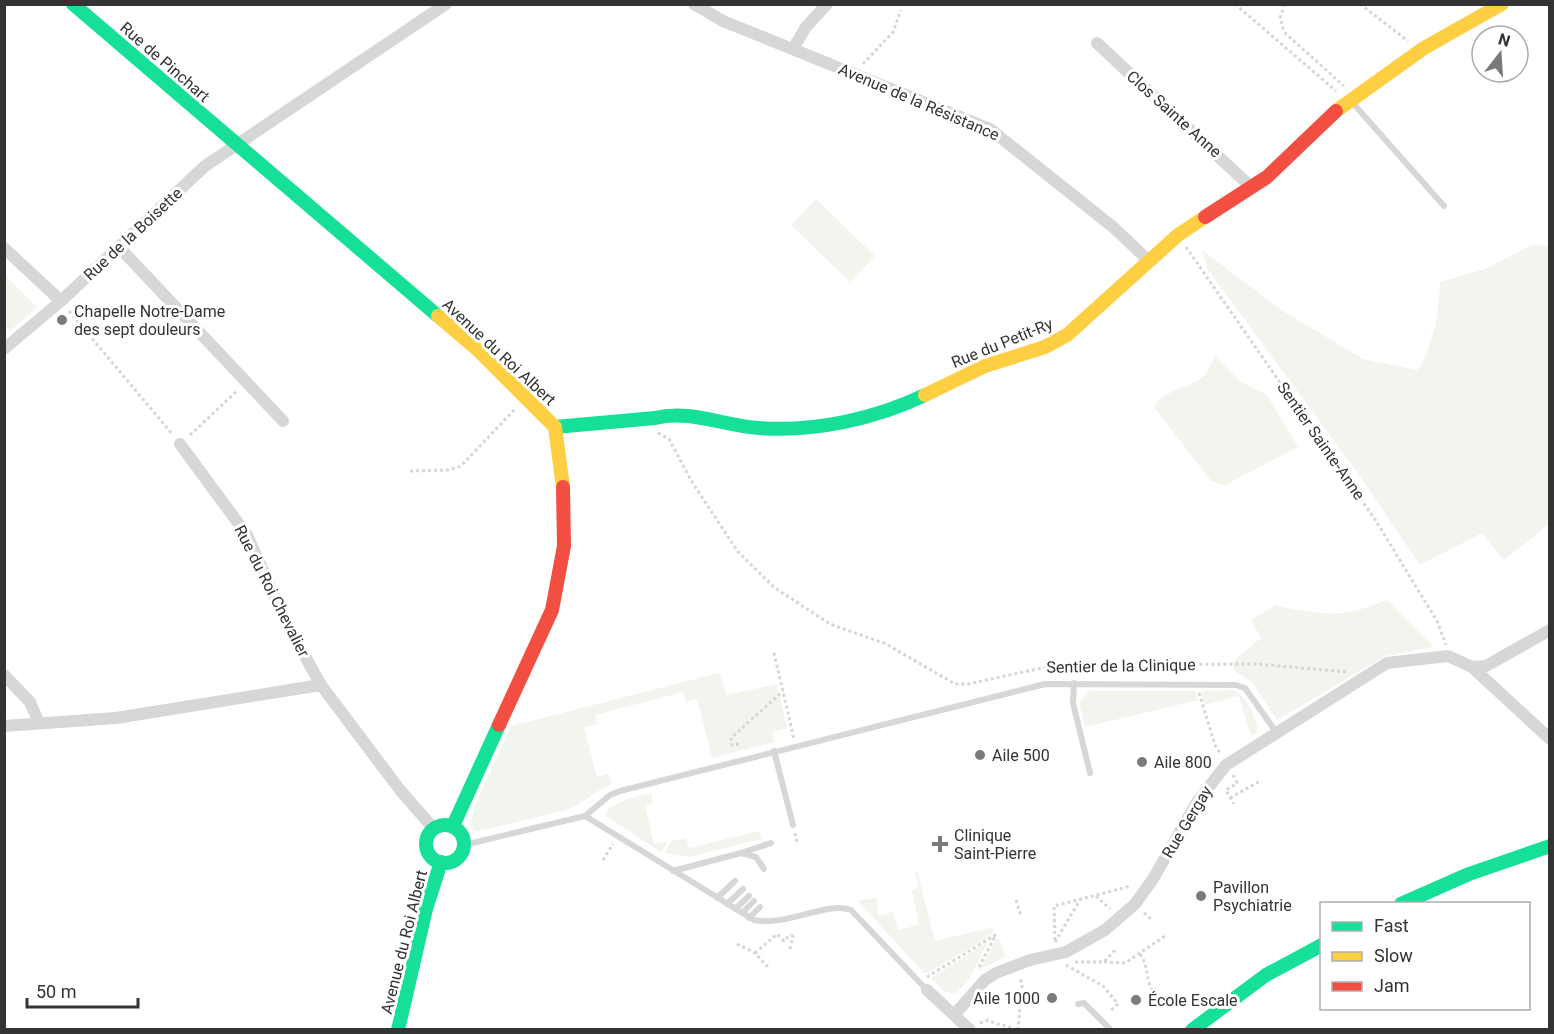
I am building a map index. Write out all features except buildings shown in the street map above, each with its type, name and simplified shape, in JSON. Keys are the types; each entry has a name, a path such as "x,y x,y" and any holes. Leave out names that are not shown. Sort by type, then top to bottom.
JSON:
{"street":[{"name":"Rue de Pinchart","path":"73,4 235,145"},
{"name":"Rue de la Boisette","path":"4,349 61,301 205,166 446,4"},
{"name":"Avenue de la Résistance","path":"694,4 723,21 999,135 1113,227 1148,260"},
{"path":"793,49 806,27 828,4"},
{"name":"Rue du Petit-Ry","path":"555,427 655,418 670,414 720,419 759,428 816,426 864,418 906,404 985,366 1045,347 1067,334 1178,235 1267,177 1348,100 1424,48 1502,4"},
{"name":"Clos Sainte Anne","path":"1097,43 1250,186"},
{"name":"Avenue du Roi Albert","path":"235,145 479,351 555,427 563,477 564,546 552,610 453,826"},
{"path":"119,247 283,421"},
{"path":"4,248 61,301"},
{"name":"Rue du Roi Chevalier","path":"180,444 247,535 285,622 321,685 350,727 434,829"},
{"path":"1472,667 1486,666 1550,630"},
{"path":"1448,656 1472,667 1550,739"},
{"name":"Rue Gergay","path":"955,1014 986,980 996,973 1030,960 1066,952 1105,930 1135,904 1215,776 1226,765 1387,663 1448,656"},
{"path":"4,675 30,702 39,723"},
{"path":"4,726 116,718 321,685"},
{"path":"442,825 453,826 462,834 464,845 456,860 441,862 434,859 427,848 428,835 442,825"},
{"path":"1403,902 1469,874 1550,846"},
{"name":"Avenue du Roi Albert","path":"398,1029 426,909 441,862"},
{"path":"1192,1029 1266,975 1320,946"},
{"path":"927,983 955,1014 975,1026"}],"lane":[{"path":"1348,100 1444,206"},
{"path":"1074,683 1073,703 1090,772"},
{"path":"464,845 585,816 610,795 620,791 1045,684 1236,685 1245,688 1276,732"},
{"path":"774,751 793,825"},
{"path":"585,816 749,918 769,923 838,908 851,910 927,983"},
{"path":"673,871 771,843"},
{"path":"741,853 756,857 764,869"},
{"path":"717,898 735,881"},
{"path":"727,904 742,889"},
{"path":"735,909 748,896"},
{"path":"742,913 754,901"},
{"path":"749,918 760,907"},
{"path":"1078,1004 1084,1003 1112,1029"}],"path":[{"path":"1235,4 1348,100"},
{"path":"1285,4 1280,18 1284,32 1334,76"},
{"path":"1359,4 1406,40 1424,48"},
{"path":"854,74 893,32 901,10"},
{"name":"Sentier Sainte-Anne","path":"1178,235 1376,521 1437,621 1446,640 1448,656"},
{"path":"61,301 180,444 246,382"},
{"path":"410,471 449,470 461,466 515,408 531,405"},
{"name":"Sentier de la Clinique","path":"655,433 669,439 692,482 738,552 775,588 830,624 886,644 955,684 968,684 1056,665 1257,664 1357,673 1363,678"},
{"path":"774,653 794,736"},
{"path":"740,744 732,745 730,742 732,737 783,691"},
{"path":"1200,699 1220,753"},
{"path":"1234,776 1237,783 1226,790 1234,804"},
{"path":"1230,798 1260,781"},
{"path":"603,860 613,844"},
{"path":"1080,900 1055,942 1054,906 1136,885"},
{"path":"1096,896 1112,910"},
{"path":"1016,900 1021,917"},
{"path":"1141,914 1146,912 1151,919"},
{"path":"755,953 777,934 784,941 791,934 793,937 790,949"},
{"path":"927,983 997,934 976,973"},
{"path":"1110,1011 1118,1004 1103,986 1065,964 1070,962 1125,963 1165,936"},
{"path":"737,944 755,953 769,968"},
{"path":"1104,962 1116,949"},
{"path":"1140,954 1146,964 1147,985 1156,996 1162,996"},
{"path":"975,1026 988,1020 998,1026 1007,1024 1017,1029 1022,986 1019,974"}],"shaded area":[{"path":"816,199 875,256 850,282 791,225"},
{"path":"1532,245 1549,246 1549,524 1504,560 1482,533 1420,565 1360,476 1208,270 1202,250 1286,313 1363,359 1417,370 1432,339 1439,305 1440,282 1485,269"},
{"path":"4,274 37,307 10,331 5,326"},
{"path":"1215,356 1240,381 1267,395 1298,447 1225,485 1211,481 1154,407 1165,396 1200,379"},
{"path":"1387,600 1434,647 1385,656 1277,720 1252,682 1235,671 1232,662 1261,638 1251,620 1275,605 1319,613 1344,613"},
{"path":"719,673 727,695 777,684 787,728 772,732 775,742 712,758 697,699 686,702 683,692 595,715 597,724 584,728 597,777 609,774 612,784 569,809 484,830 476,831 470,827 476,803 511,726"},
{"path":"1232,690 1242,696 1256,721 1257,733 1251,736 1239,696 1204,705 1201,691"},
{"path":"1090,691 1195,691 1198,700 1085,727 1079,702"},
{"path":"651,793 653,803 645,806 654,844 668,842 661,852 606,816 609,808 628,799"},
{"path":"759,831 762,839 689,857 664,853 672,841 686,838 689,848"},
{"path":"915,871 917,871 935,941 994,927 991,936 925,974 858,901 876,898 879,916 893,912 898,930 919,925 912,890 918,888"},
{"path":"997,938 1002,944 1005,957 979,970"},
{"path":"988,942 969,979 956,993 945,992 931,978"}],"traffic: fast":[{"path":"73,4 438,316"},
{"path":"555,427 681,415 746,427 802,428 865,417 925,395"},
{"path":"453,826 499,725"},
{"path":"445,825 458,831 464,844 458,857 445,863 432,857 426,844 432,831 445,825"},
{"path":"1406,902 1469,874 1550,846"},
{"path":"398,1030 426,909 441,862"},
{"path":"1192,1030 1266,975 1320,946"}],"traffic: slow":[{"path":"1336,111 1424,48 1502,4"},
{"path":"925,395 985,366 1045,347 1067,335 1178,235 1205,217"},
{"path":"438,316 479,351 555,427 563,487"}],"traffic: jam":[{"path":"1205,217 1267,177 1336,111"},
{"path":"499,725 552,610 564,546 563,487"}],"place":[{"name":"Chapelle Notre-Dame des sept douleurs","path":"62,320"},
{"name":"Aile 500","path":"980,755"},
{"name":"Aile 800","path":"1142,762"},
{"name":"Clinique Saint-Pierre","path":"940,844"},
{"name":"Pavillon Psychiatrie","path":"1201,896"},
{"name":"Aile 1000","path":"1052,998"},
{"name":"École Escale","path":"1136,1000"}]}
